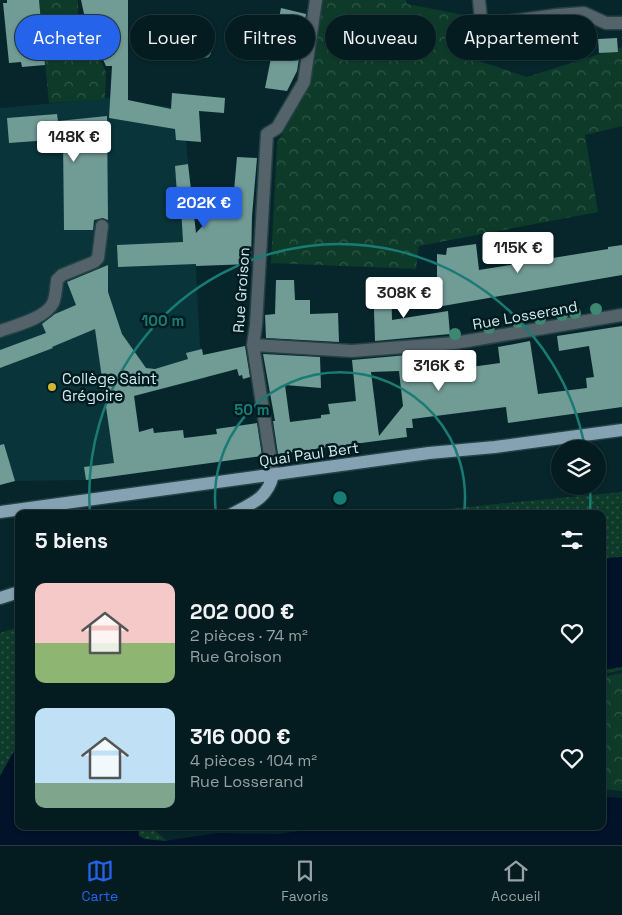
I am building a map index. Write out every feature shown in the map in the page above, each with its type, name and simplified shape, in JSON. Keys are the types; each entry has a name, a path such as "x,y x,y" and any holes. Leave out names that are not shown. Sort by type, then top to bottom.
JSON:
{"main road":[{"name":"Quai Paul Bert","path":"15,510 429,453 495,447 622,430"},
{"path":"239,510 254,502 266,492 270,487 272,476"},
{"name":"Quai Paul Bert","path":"0,512 15,510"},
{"path":"0,598 15,593"}],"street":[{"path":"479,0 481,20 489,24 584,13 606,24 622,23"},
{"name":"Rue Groison","path":"272,476 253,345 257,316 267,134 276,128 304,82 317,2"},
{"path":"0,331 42,314 49,309 54,302 57,280 62,275 94,262 98,258 102,226"},
{"name":"Rue Losserand","path":"253,345 352,351 455,343 622,315"}],"shaded area":[{"path":"110,98 183,109 193,212 200,345 203,355 205,354 203,362 207,378 158,390 156,379 134,392 145,472 86,480 15,481 4,484 0,472 0,108"},
{"path":"622,557 622,667 606,670 606,558"},
{"path":"15,749 15,830 138,830 139,836 145,839 165,841 218,833 278,834 308,830 606,830 606,797 622,798 622,845 0,845 0,776"}],"green space":[{"path":"39,0 78,0 78,15 40,15"},
{"path":"322,0 406,0 407,4 464,15 446,15 446,60 476,60 527,77 581,60 597,60 597,55 622,47 622,126 585,135 598,212 419,246 416,269 271,263 277,143 310,85"},
{"path":"45,60 100,60 106,72 105,99 49,103"},
{"path":"622,492 622,670 606,673 606,510 436,510"},
{"path":"15,628 15,830 154,830 172,845 0,845 0,633"},
{"path":"622,673 622,791 606,789 606,676"}],"building":[{"path":"7,0 39,0 40,15 15,15 15,60 45,60 45,65 22,67 21,62 9,63 3,3 7,3"},
{"path":"81,0 128,0 128,100 171,109 172,93 225,98 224,113 199,111 201,142 176,140 175,129 109,118 112,66 106,66 103,60 120,60 120,15 84,15"},
{"path":"281,8 306,14 306,15 280,15"},
{"path":"617,38 618,52 599,53 598,39"},
{"path":"271,60 299,60 297,71 287,91 265,88"},
{"path":"57,114 58,121 107,116 108,220 103,218 94,220 93,230 64,230 63,139 9,143 7,118"},
{"path":"237,157 257,158 252,216 251,264 118,267 117,245 183,242 181,207 178,207 175,166 188,164 196,233 212,216 232,213"},
{"path":"476,244 479,270 608,249 608,247 622,245 622,275 437,307 437,254 446,255 447,248"},
{"path":"108,265 108,292 122,334 146,368 155,369 188,359 186,353 202,349 203,355 245,346 250,377 243,379 242,375 239,376 237,369 134,396 139,432 153,428 154,433 183,430 184,438 217,434 216,429 257,423 262,456 86,480 84,467 114,463 95,329 53,348 0,368 0,350 46,333 42,324 55,314 76,305 67,282"},
{"path":"276,280 294,280 295,300 310,300 310,314 338,313 339,342 266,338 265,315 275,314"},
{"path":"373,282 391,282 392,320 448,311 450,334 375,341"},
{"path":"622,326 622,407 508,423 506,407 412,419 413,428 406,428 407,437 278,454 273,421 275,421 263,354 320,357 321,388 285,385 290,422 321,418 321,415 330,414 328,404 356,401 352,360 419,354 420,374 500,363 498,347 530,341 538,394 587,388 586,378 594,377 589,346 559,351 557,336","holes":["399,371 403,406 379,436 371,372"]},
{"path":"4,444 15,481 0,485 0,445"}],"place":[{"name":"Collège Saint Grégoire","path":"52,387"}]}
